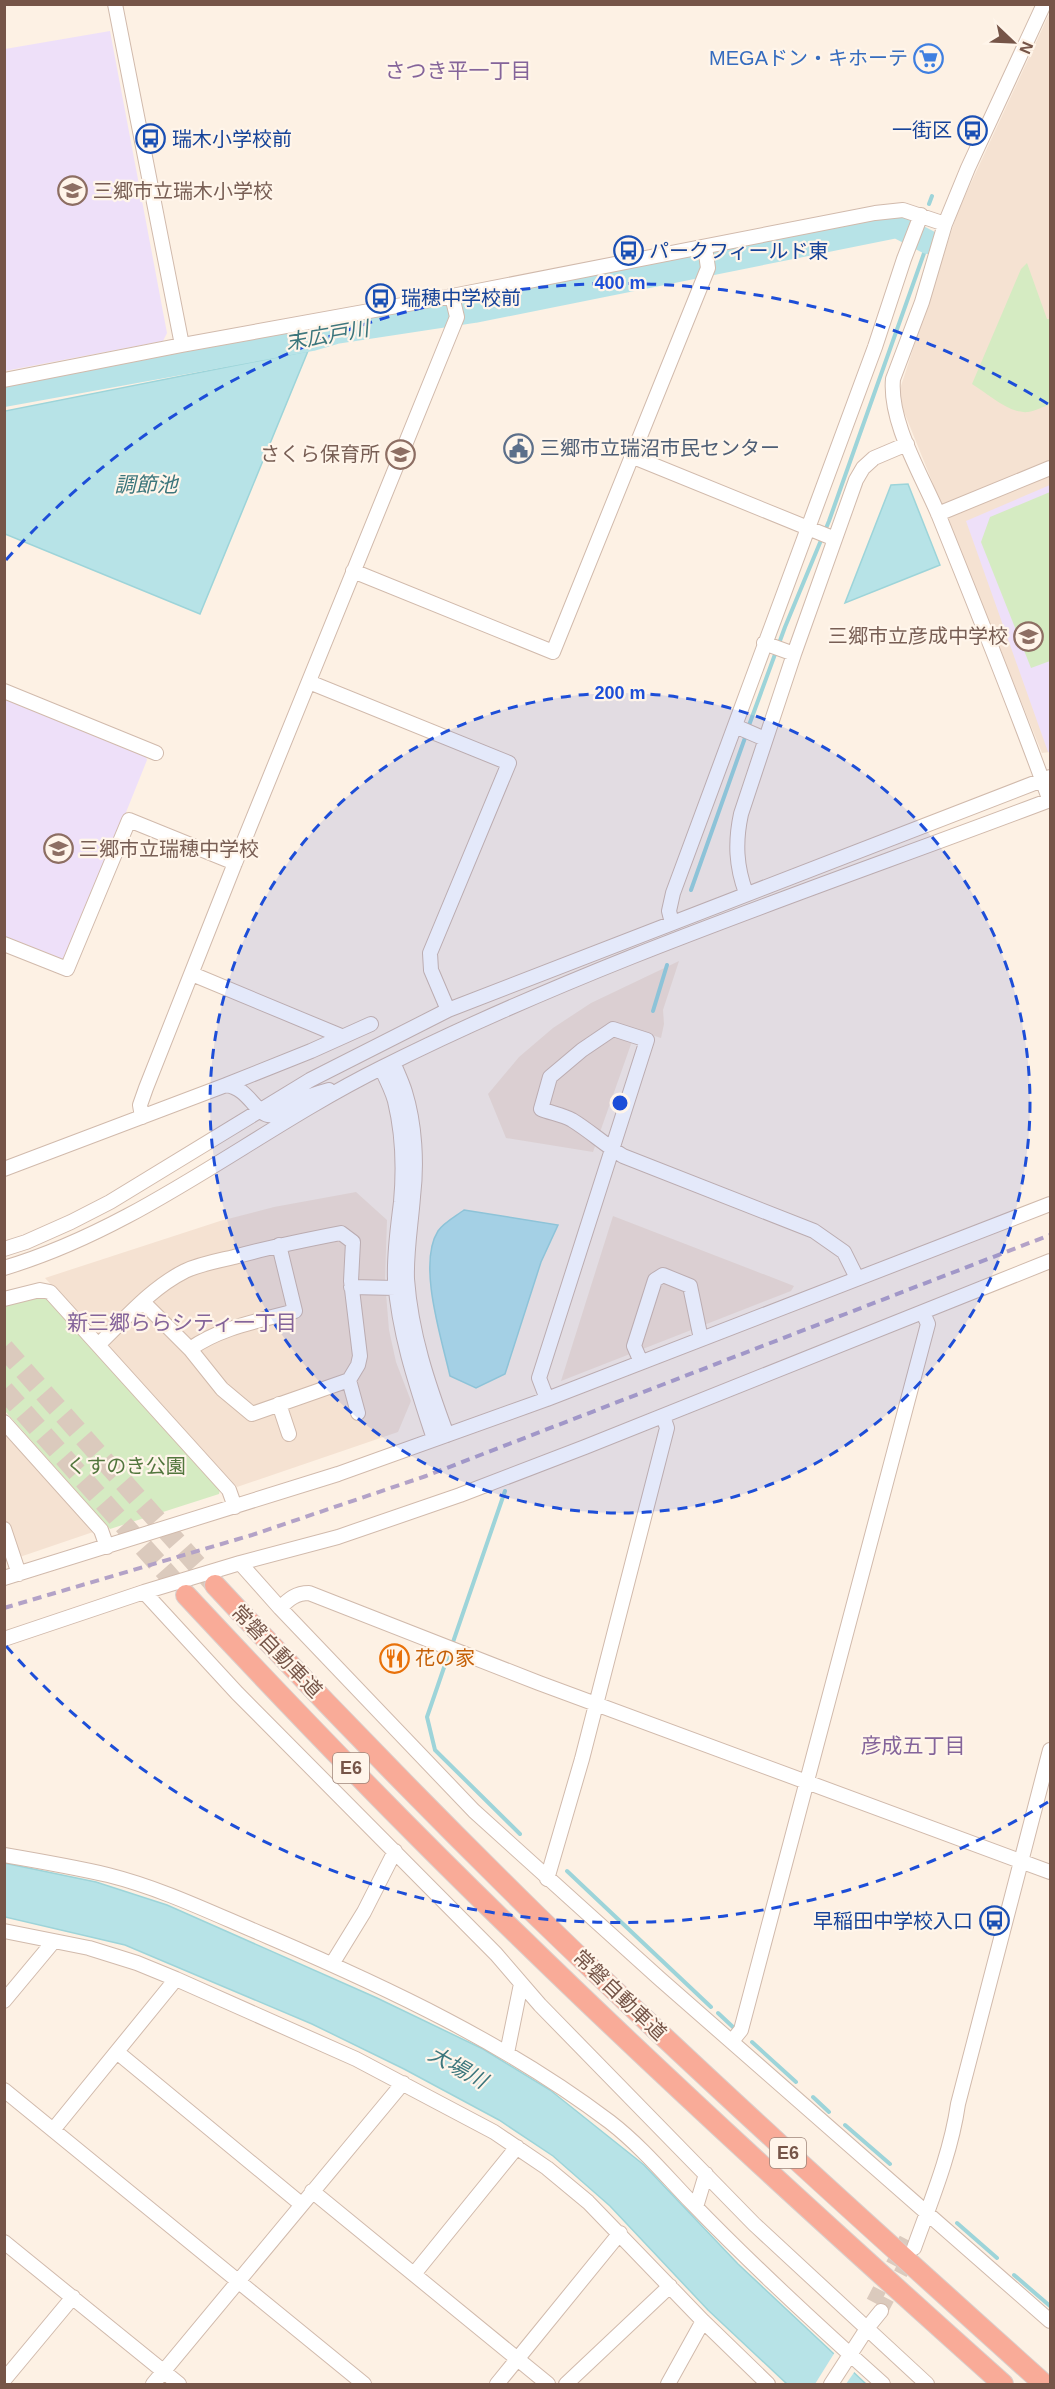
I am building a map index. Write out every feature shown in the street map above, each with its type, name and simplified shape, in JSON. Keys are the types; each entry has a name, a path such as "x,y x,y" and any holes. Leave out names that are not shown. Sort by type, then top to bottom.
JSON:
{"highway":[{"name":"常磐自動車道","path":"215,1585 375,1754 538,1916 792,2157 1044,2385"},
{"name":"常磐自動車道","path":"186,1594 363,1781 520,1937 668,2079 1003,2385"}],"street":[{"path":"116,4 182,345"},
{"path":"4,1268 79,1239 145,1206 270,1130 348,1086 469,1025 558,986 777,901 1050,800 1047,778 907,444 893,402 893,379 921,302 945,224 970,163 1044,5 1050,7"},
{"path":"4,380 182,345 455,306 884,212 903,210 945,224"},
{"path":"672,922 669,911 673,893 875,347 921,215"},
{"path":"353,572 553,652 708,268 705,250"},
{"path":"142,1117 140,1105 353,572 455,306"},
{"path":"746,893 737,861 736,836 760,736 789,653 831,537 863,468 874,458 907,444"},
{"path":"632,456 831,537"},
{"path":"938,514 1050,468"},
{"path":"764,643 789,653"},
{"path":"309,682 509,763 429,953 431,970 448,1010"},
{"path":"4,691 156,753"},
{"path":"735,726 760,736"},
{"path":"4,1249 62,1226 110,1202 310,1080 448,1010 1047,778"},
{"path":"4,944 67,969 129,820 235,863"},
{"path":"192,974 341,1036"},
{"path":"4,1170 226,1085 371,1024"},
{"path":"547,1399 540,1378 614,1150 647,1040 613,1029 582,1050 550,1077 541,1109 570,1119 614,1150 623,1156 814,1231 844,1252 857,1278"},
{"path":"387,1065 401,1142 402,1171 396,1236 396,1288 399,1316 409,1359 441,1437"},
{"path":"387,1065 405,1092 414,1142 414,1195 409,1231 407,1278 411,1317 441,1437"},
{"path":"226,1085 236,1086 243,1091 266,1115 273,1115 318,1093 348,1086"},
{"path":"4,1578 338,1474 547,1399 1050,1204"},
{"path":"98,1345 143,1302 167,1282 198,1266 279,1245 341,1233 353,1242 351,1287 360,1356 358,1365 348,1380 252,1414 222,1389 190,1349 143,1302"},
{"path":"190,1349 201,1341 228,1329 295,1311 279,1245"},
{"path":"4,1639 144,1592 338,1537 460,1495 1050,1261"},
{"path":"641,1362 634,1346 655,1280 663,1275 690,1286 701,1339"},
{"path":"351,1287 396,1288"},
{"path":"4,1299 40,1290 50,1292 229,1490 235,1507"},
{"path":"732,2041 741,2030 928,1324 923,1313"},
{"path":"348,1380 358,1413"},
{"path":"279,1404 289,1434"},
{"path":"547,1879 582,1760 667,1428 663,1416"},
{"path":"4,1422 101,1530 106,1547"},
{"path":"4,1528 19,1574"},
{"path":"240,1563 474,1811 547,1879 1050,2321"},
{"path":"144,1592 237,1693 496,1954 521,1984 754,2224 868,2327 927,2385"},
{"path":"280,1608 299,1593 309,1593 596,1704 1050,1872"},
{"path":"910,2243 927,2212 950,2141 1050,1750"},
{"path":"332,1964 364,1912 395,1851"},
{"path":"4,1855 108,1875 156,1890 332,1964 427,2010 507,2053 548,2078 612,2124 664,2172 696,2207 849,2357 882,2385"},
{"path":"4,1931 89,1948 137,1963 176,1979 356,2059 517,2147 588,2202 768,2385"},
{"path":"4,2001 54,1941"},
{"path":"53,2130 176,1979"},
{"path":"507,2053 521,1984"},
{"path":"117,2052 302,2204"},
{"path":"153,2385 403,2083"},
{"path":"6,2093 364,2385"},
{"path":"414,2274 517,2147"},
{"path":"696,2207 706,2175"},
{"path":"312,2191 548,2385"},
{"path":"497,2385 620,2233"},
{"path":"4,2242 179,2385"},
{"path":"566,2385 670,2286"},
{"path":"4,2380 73,2297"},
{"path":"831,2385 868,2327 877,2306"},
{"path":"668,2385 703,2321"}],"shaded area":[{"path":"1050,12 1050,752 1042,753 902,407 900,389 958,211"},
{"name":"三郷市立瑞木小学校","path":"110,31 167,333 163,341 5,371 5,49"},
{"name":"三郷市立彦成中学校","path":"1050,485 1050,752 1048,752 966,521"},
{"name":"三郷市立瑞穂中学校","path":"4,697 145,753 147,760 68,957 60,961 5,938"},
{"path":"679,961 663,1010 664,1024 661,1038 636,1030 593,1152 506,1138 488,1094 519,1057 553,1028 591,1003"},
{"path":"356,1192 387,1220 385,1281 389,1330 396,1362 411,1401 398,1432 237,1487 45,1278 220,1221 274,1207"},
{"path":"613,1216 794,1286 791,1291 561,1381"},
{"path":"4,1432 96,1531 5,1562"}],"green space":[{"path":"1027,263 1047,319 1050,319 1050,404 1036,410 1021,412 999,402 972,384 1021,269"},
{"name":"三郷市立彦成中学校","path":"1050,492 1050,661 1031,668 981,542 990,517"},
{"name":"くすのき公園","path":"39,1296 46,1298 220,1489 219,1494 110,1529 5,1411 4,1306"}],"water":[{"name":"調節池","path":"308,351 200,614 5,534 5,411"},
{"path":"908,484 940,565 845,603 891,485"},
{"path":"464,1210 558,1225 541,1262 505,1374 476,1388 450,1376 430,1282 432,1245 438,1231 446,1222"},
{"name":"大場川","path":"4,1863 96,1882 167,1905 377,1998 483,2049 550,2090 644,2165 738,2264 866,2384 787,2384 708,2310 610,2206 553,2156 499,2120 404,2069 312,2024 125,1945 5,1917"}],"pier":[{"path":"835,2352 855,2371 846,2384 815,2384"}],"waterway":[{"path":"929,204 932,196"},
{"name":"末広戸川","path":"4,395 312,339 336,332 474,311 897,226 928,242"},
{"path":"748,728 785,627 829,521 928,242"},
{"path":"691,890 746,735"},
{"path":"653,1011 667,965"},
{"path":"452,1645 505,1491"},
{"path":"449,1653 427,1717 435,1750 520,1834"},
{"path":"567,1871 711,2007"},
{"path":"718,2013 734,2028"},
{"path":"752,2042 796,2082"},
{"path":"813,2097 829,2112"},
{"path":"845,2125 890,2164"},
{"path":"957,2223 997,2258"},
{"path":"1014,2275 1050,2306"}],"tunnel":[{"path":"4,1348 215,1585"},
{"path":"4,1390 186,1595"},
{"path":"873,2302 906,2239"},
{"path":"881,2311 910,2255"}],"railway":[{"path":"4,1608 252,1535 426,1476 1050,1235"}],"place":[{"name":"MEGAドン・キホーテ","path":"929,58"},
{"name":"一街区","path":"973,130"},
{"name":"瑞木小学校前","path":"151,139"},
{"name":"三郷市立瑞木小学校","path":"72,191"},
{"name":"パークフィールド東","path":"628,251"},
{"name":"瑞穂中学校前","path":"380,298"},
{"name":"三郷市立瑞沼市民センター","path":"519,448"},
{"name":"さくら保育所","path":"401,454"},
{"name":"三郷市立彦成中学校","path":"1029,636"},
{"name":"三郷市立瑞穂中学校","path":"58,849"},
{"name":"花の家","path":"394,1658"},
{"name":"早稲田中学校入口","path":"994,1921"}],"district":[{"name":"さつき平一丁目","path":"458,70"},
{"name":"新三郷ららシティ一丁目","path":"182,1322"},
{"name":"彦成五丁目","path":"913,1745"}]}
